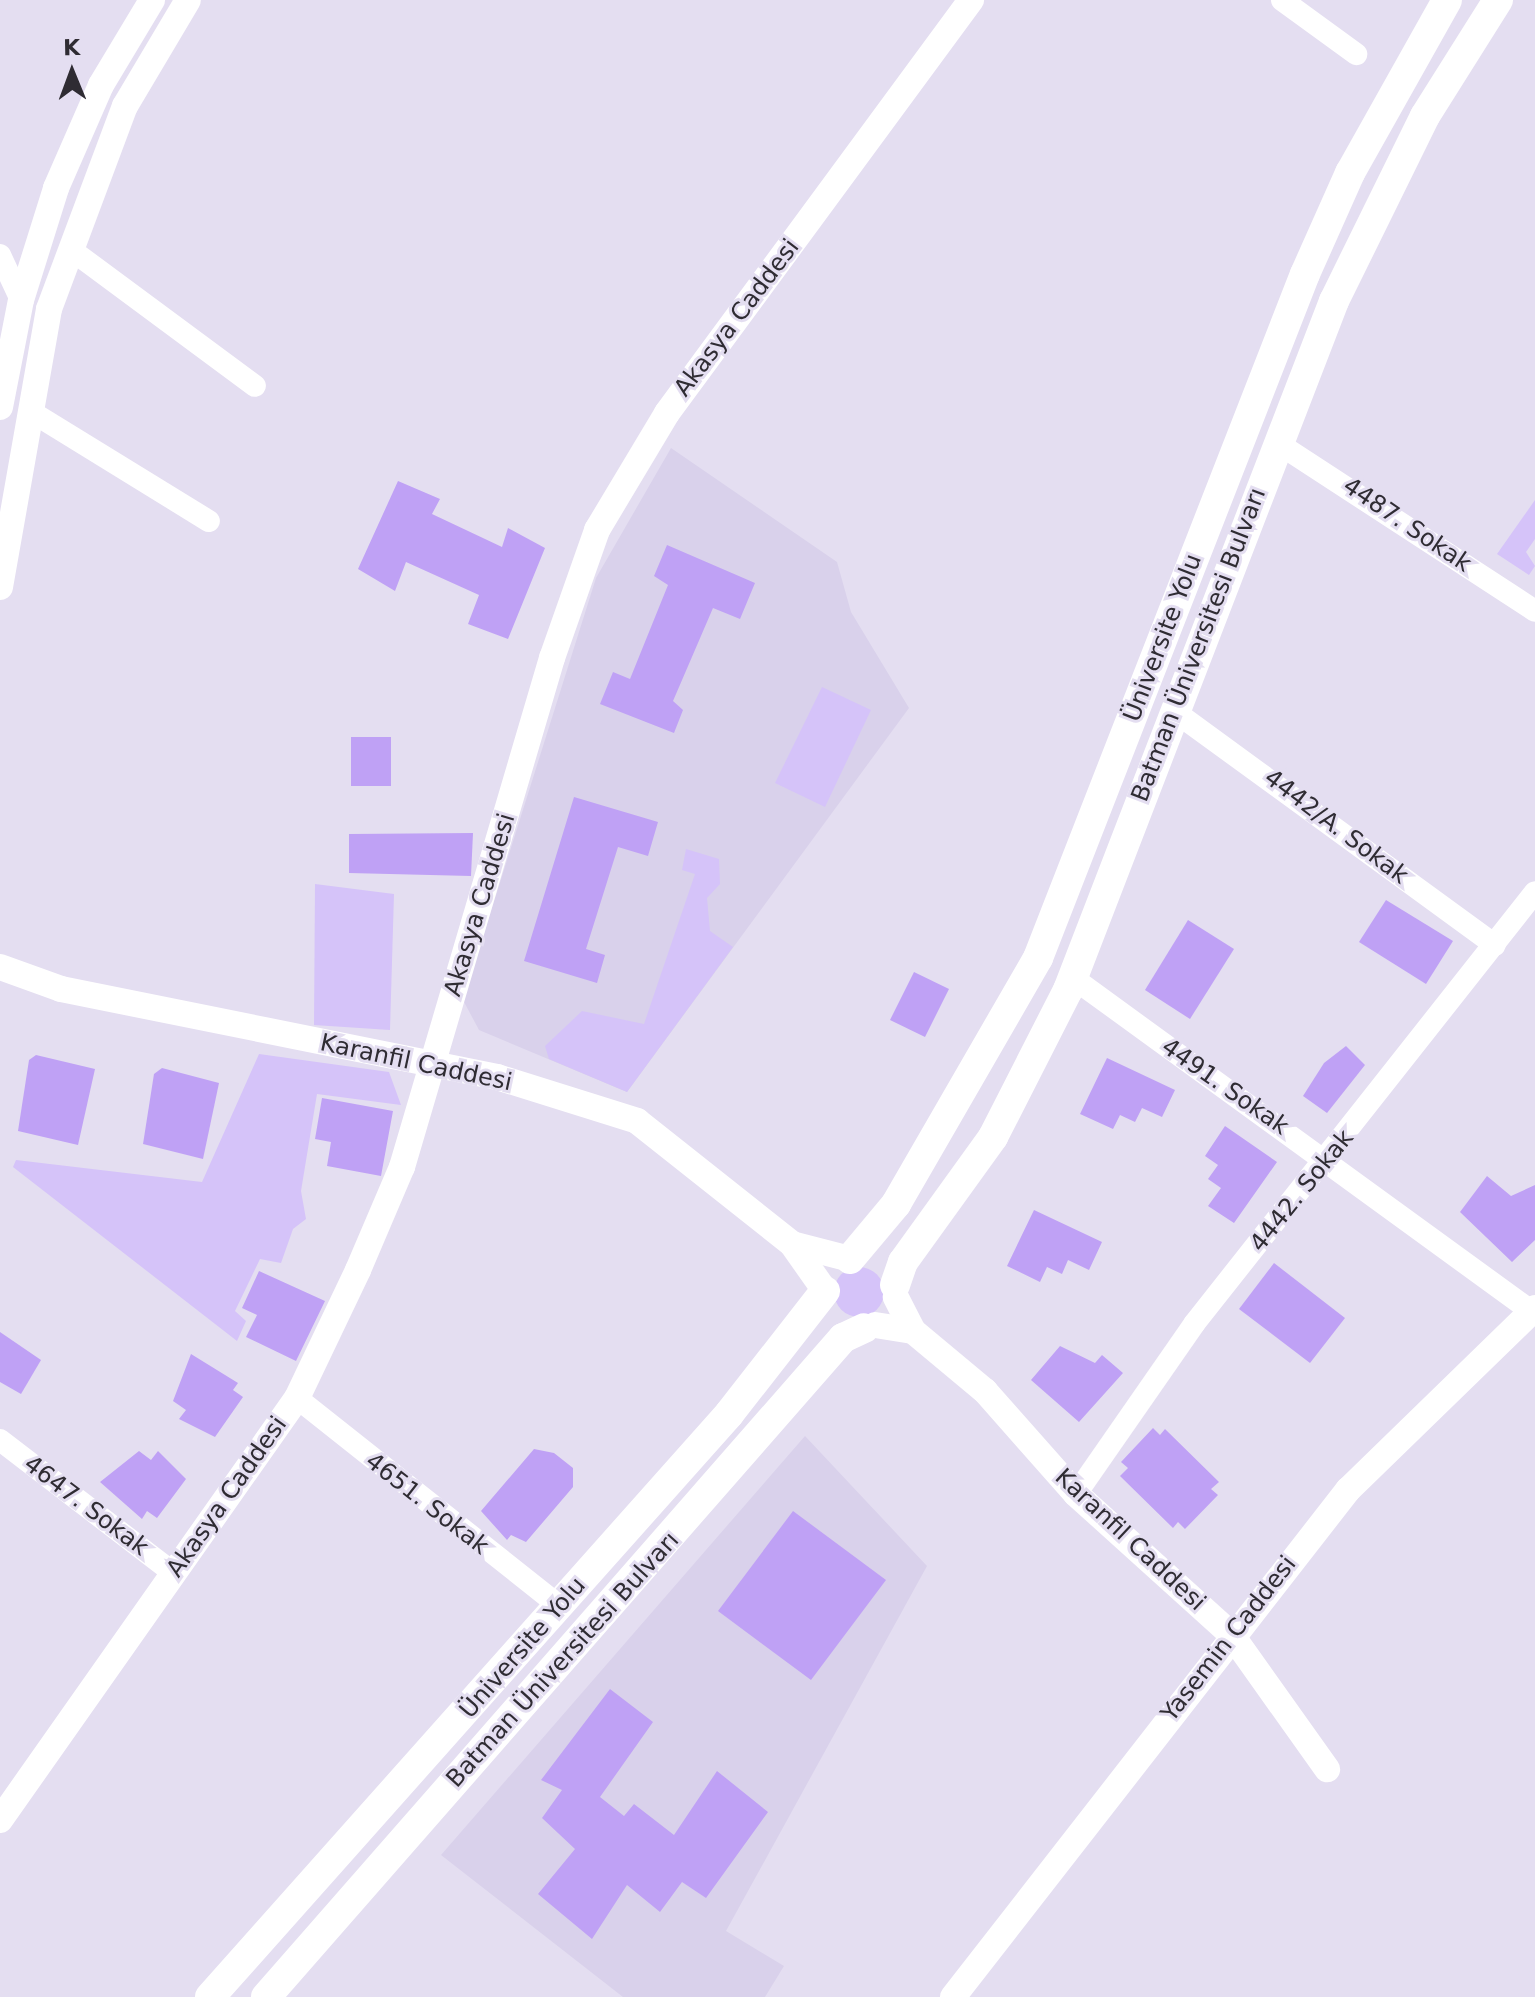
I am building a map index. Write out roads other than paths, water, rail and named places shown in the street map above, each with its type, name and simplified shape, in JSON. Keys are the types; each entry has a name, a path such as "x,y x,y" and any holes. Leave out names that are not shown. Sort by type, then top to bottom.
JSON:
{"main road":[{"name":"Üniversite Yolu","path":"850,1259 873,1238 921,1165 1038,958 1305,274 1350,173 1447,0"},
{"name":"Batman Üniversitesi Bulvarı","path":"895,1291 903,1262 993,1137 1073,978 1276,442 1375,209 1498,0"},
{"path":"850,1259 883,1265 895,1291 870,1326 832,1315 825,1291 831,1272 850,1259"},
{"name":"Üniversite Yolu","path":"210,1997 729,1414 825,1291"},
{"name":"Batman Üniversitesi Bulvarı","path":"266,1997 843,1338 870,1326"}],"street":[{"path":"0,407 5,347 56,188 101,85 152,0"},
{"path":"0,587 49,309 125,106 188,0"},
{"name":"Akasya Caddesi","path":"0,1820 297,1398 402,1167 556,645 597,530 667,413 971,0"},
{"path":"1282,0 1356,54"},
{"path":"70,249 255,386"},
{"path":"0,255 21,300"},
{"path":"30,411 209,521"},
{"name":"4487. Sokak","path":"1276,442 1535,611"},
{"name":"4442/A. Sokak","path":"1174,711 1495,945"},
{"name":"4442. Sokak","path":"1076,1494 1194,1324 1535,892"},
{"name":"Karanfil Caddesi","path":"0,967 61,989 433,1067 497,1077 637,1121 792,1244"},
{"name":"4491. Sokak","path":"1073,978 1328,1158 1533,1310"},
{"path":"792,1244 850,1259"},
{"path":"792,1244 825,1291"},
{"path":"895,1291 913,1331"},
{"name":"Yasemin Caddesi","path":"953,1997 1231,1634 1348,1490 1533,1310"},
{"path":"870,1326 913,1331"},
{"name":"Karanfil Caddesi","path":"913,1331 985,1391 1076,1494 1231,1634 1327,1769"},
{"name":"4651. Sokak","path":"297,1398 559,1606"},
{"name":"4647. Sokak","path":"0,1440 172,1572"}]}
